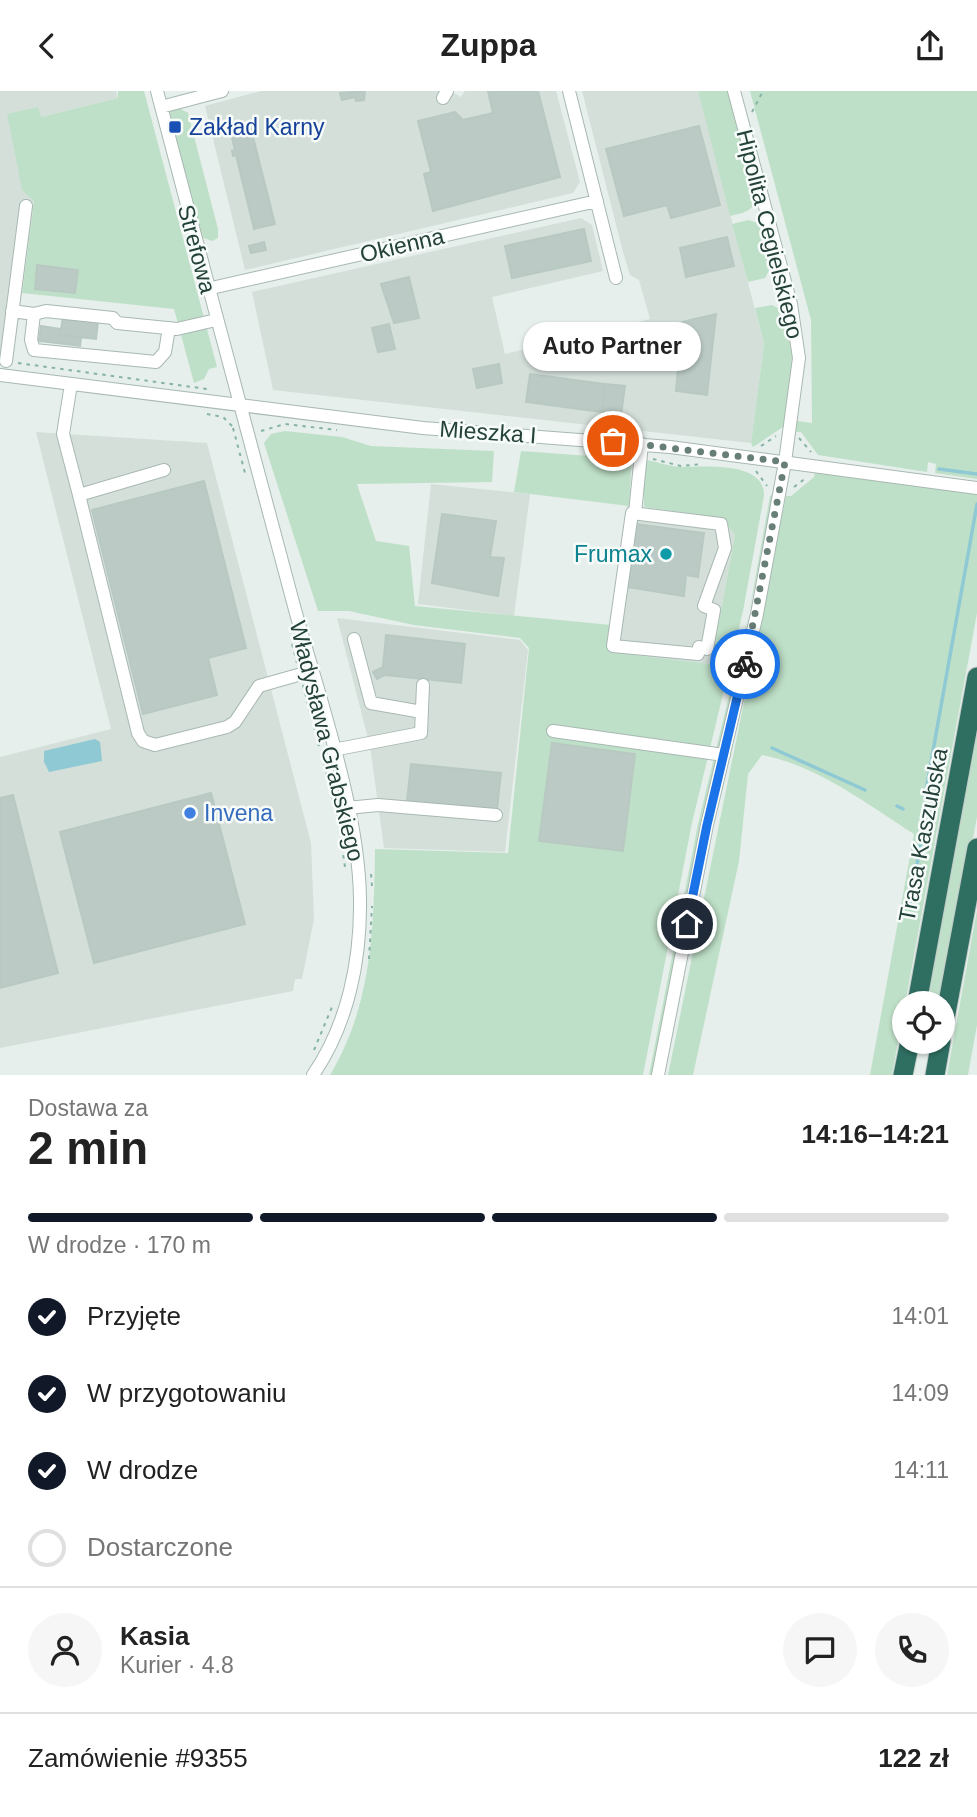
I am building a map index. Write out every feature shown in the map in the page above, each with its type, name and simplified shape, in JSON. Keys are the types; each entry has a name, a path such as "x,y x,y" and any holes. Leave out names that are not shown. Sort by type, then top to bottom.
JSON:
{"highway":[{"name":"Trasa Kaszubska","path":"919,991 977,677"},
{"path":"950,991 977,848"},
{"path":"903,1075 907,1054"},
{"path":"934,1075 938,1054"}],"street":[{"name":"Strefowa","path":"157,91 240,406"},
{"path":"161,107 222,91"},
{"path":"569,91 616,278"},
{"name":"Hipolita Cegielskiego","path":"658,1075 707,825 757,614 785,462 799,358 798,338 734,91"},
{"name":"Okienna","path":"208,289 597,201"},
{"path":"6,361 26,206"},
{"path":"12,311 34,314 46,311 113,318 117,323 169,328 216,320"},
{"path":"34,314 31,340 34,350 156,362 165,352 169,328"},
{"name":"Mieszka I","path":"0,375 424,428 642,444 977,488"},
{"path":"71,384 63,434 132,708 143,741 155,745 227,727 235,722 259,686 306,672"},
{"name":"Władysława Grabskiego","path":"240,406 306,672 333,750 348,807 360,898 356,957 345,1007 313,1075"},
{"path":"636,510 721,524 725,548 704,606 714,610 707,649 699,647 698,654 613,646 632,513 636,510 642,444"},
{"path":"79,495 164,470"},
{"path":"354,639 372,703 422,712"},
{"path":"333,750 421,733 423,685"},
{"path":"553,731 724,755"},
{"path":"348,807 378,805 496,815"}],"path":[{"path":"744,129 763,91"},
{"path":"6,361 207,388"},
{"path":"233,428 247,479"},
{"path":"649,457 681,466 703,464"},
{"path":"289,635 306,672 337,813 346,873"},
{"path":"314,1050 334,1002"}],"shaded area":[{"path":"0,91 116,91 118,98 41,117 34,200 13,357 0,355"},
{"path":"261,91 450,91 461,97 465,91 556,91 580,182 573,193 245,270 205,106"},
{"path":"582,91 698,91 764,344 751,443 273,390 252,292 581,218 592,225 603,271 492,297 505,354 650,319 639,280 630,275 623,252"},
{"path":"36,432 207,443 311,843 314,919 302,979 295,979 293,991 0,1048 0,757 111,729"},
{"path":"431,484 530,494 514,616 418,604"},
{"path":"627,506 722,518 735,535 711,664 608,652"},
{"path":"337,618 520,640 528,650 505,852 384,848 370,746"}],"green space":[{"path":"118,91 144,91 217,367 209,369 204,379 194,383 174,309 22,293 34,201 22,190 7,114 38,107 41,117 118,98"},
{"path":"698,91 728,91 755,197 753,206 743,213 730,216"},
{"path":"750,91 977,91 977,479 935,473 936,464 928,462 927,472 818,455 801,432 796,432 797,421 812,423 811,320"},
{"path":"177,107 188,113 218,229 218,238 212,241 201,237 171,119 170,111"},
{"path":"748,220 761,224 773,263 765,278 748,282 732,224"},
{"path":"772,305 784,311 789,325 792,354 790,384 783,427 753,447 751,443 764,344 755,308"},
{"path":"285,431 342,437 371,446 494,451 492,482 357,484 376,541 409,546 415,606 611,625 608,652 711,664 735,535 722,518 644,507 644,460 677,467 732,468 745,471 762,485 764,496 743,611 692,823 643,1075 330,1075 355,1021 368,965 375,849 508,853 529,648 520,638 414,625 349,611 318,611 264,443 271,434"},
{"path":"521,451 632,459 629,506 514,492"},
{"path":"815,472 977,492 977,613 907,991 892,991 892,1054 896,1054 892,1075 870,1075 914,834 822,777 783,760 762,755 748,774 739,861 693,1075 668,1075 786,496 791,496 814,477"},
{"path":"774,494 652,1075 649,1075 698,824 749,613 770,496"},
{"path":"977,710 977,817 944,991 925,991"},
{"path":"977,910 977,1025 968,1075 947,1075 951,1054 955,1054 955,1031"}],"water":[{"path":"95,739 100,742 102,761 49,772 44,762 44,751"}],"building":[{"path":"365,91 364,100 356,101 355,97 342,100 340,93"},
{"path":"488,91 538,91 560,177 433,211 424,174 431,172 418,121 455,112 463,120 493,113"},
{"path":"699,126 720,205 671,218 667,205 624,216 606,149"},
{"path":"251,129 275,224 254,229 236,155 233,156 232,151 235,150 231,134"},
{"path":"584,229 591,261 512,278 505,246"},
{"path":"727,237 734,266 686,277 680,248"},
{"path":"264,242 266,250 251,253 249,246"},
{"path":"37,265 78,270 75,293 35,289"},
{"path":"409,277 419,318 394,323 381,284"},
{"path":"716,314 707,395 676,391 682,322"},
{"path":"63,317 98,321 96,339 60,335"},
{"path":"389,324 395,349 378,352 372,328"},
{"path":"41,326 61,329 60,335 81,338 80,346 39,341"},
{"path":"499,364 502,383 477,388 473,369"},
{"path":"530,374 605,384 602,412 526,402"},
{"path":"605,384 625,386 621,415 602,412"},
{"path":"204,481 246,648 208,658 217,695 143,714 92,510"},
{"path":"442,514 496,521 490,557 504,558 498,596 432,583"},
{"name":"Frumax","path":"636,524 704,533 698,577 686,575 684,596 627,587"},
{"path":"386,635 465,644 461,683 385,675 377,679 373,672 383,667"},
{"path":"552,743 635,754 623,851 539,841"},
{"path":"411,764 501,773 497,810 407,801"},
{"path":"211,793 245,924 94,963 60,832"},
{"path":"13,795 58,973 0,988 0,798"}],"waterway":[{"path":"939,469 977,474"},
{"path":"925,796 977,504"},
{"path":"772,748 865,790"},
{"path":"897,806 903,809"},
{"path":"910,907 923,828"}],"way so far":[{"path":"613,441 785,462 745,664"}],"place":[{"name":"Zakład Karny","path":"175,127"},
{"name":"Auto Partner","path":"613,441"},
{"name":"Frumax","path":"666,554"},
{"name":"Invena","path":"190,813"}],"route":[{"path":"687,924 745,664"}]}
